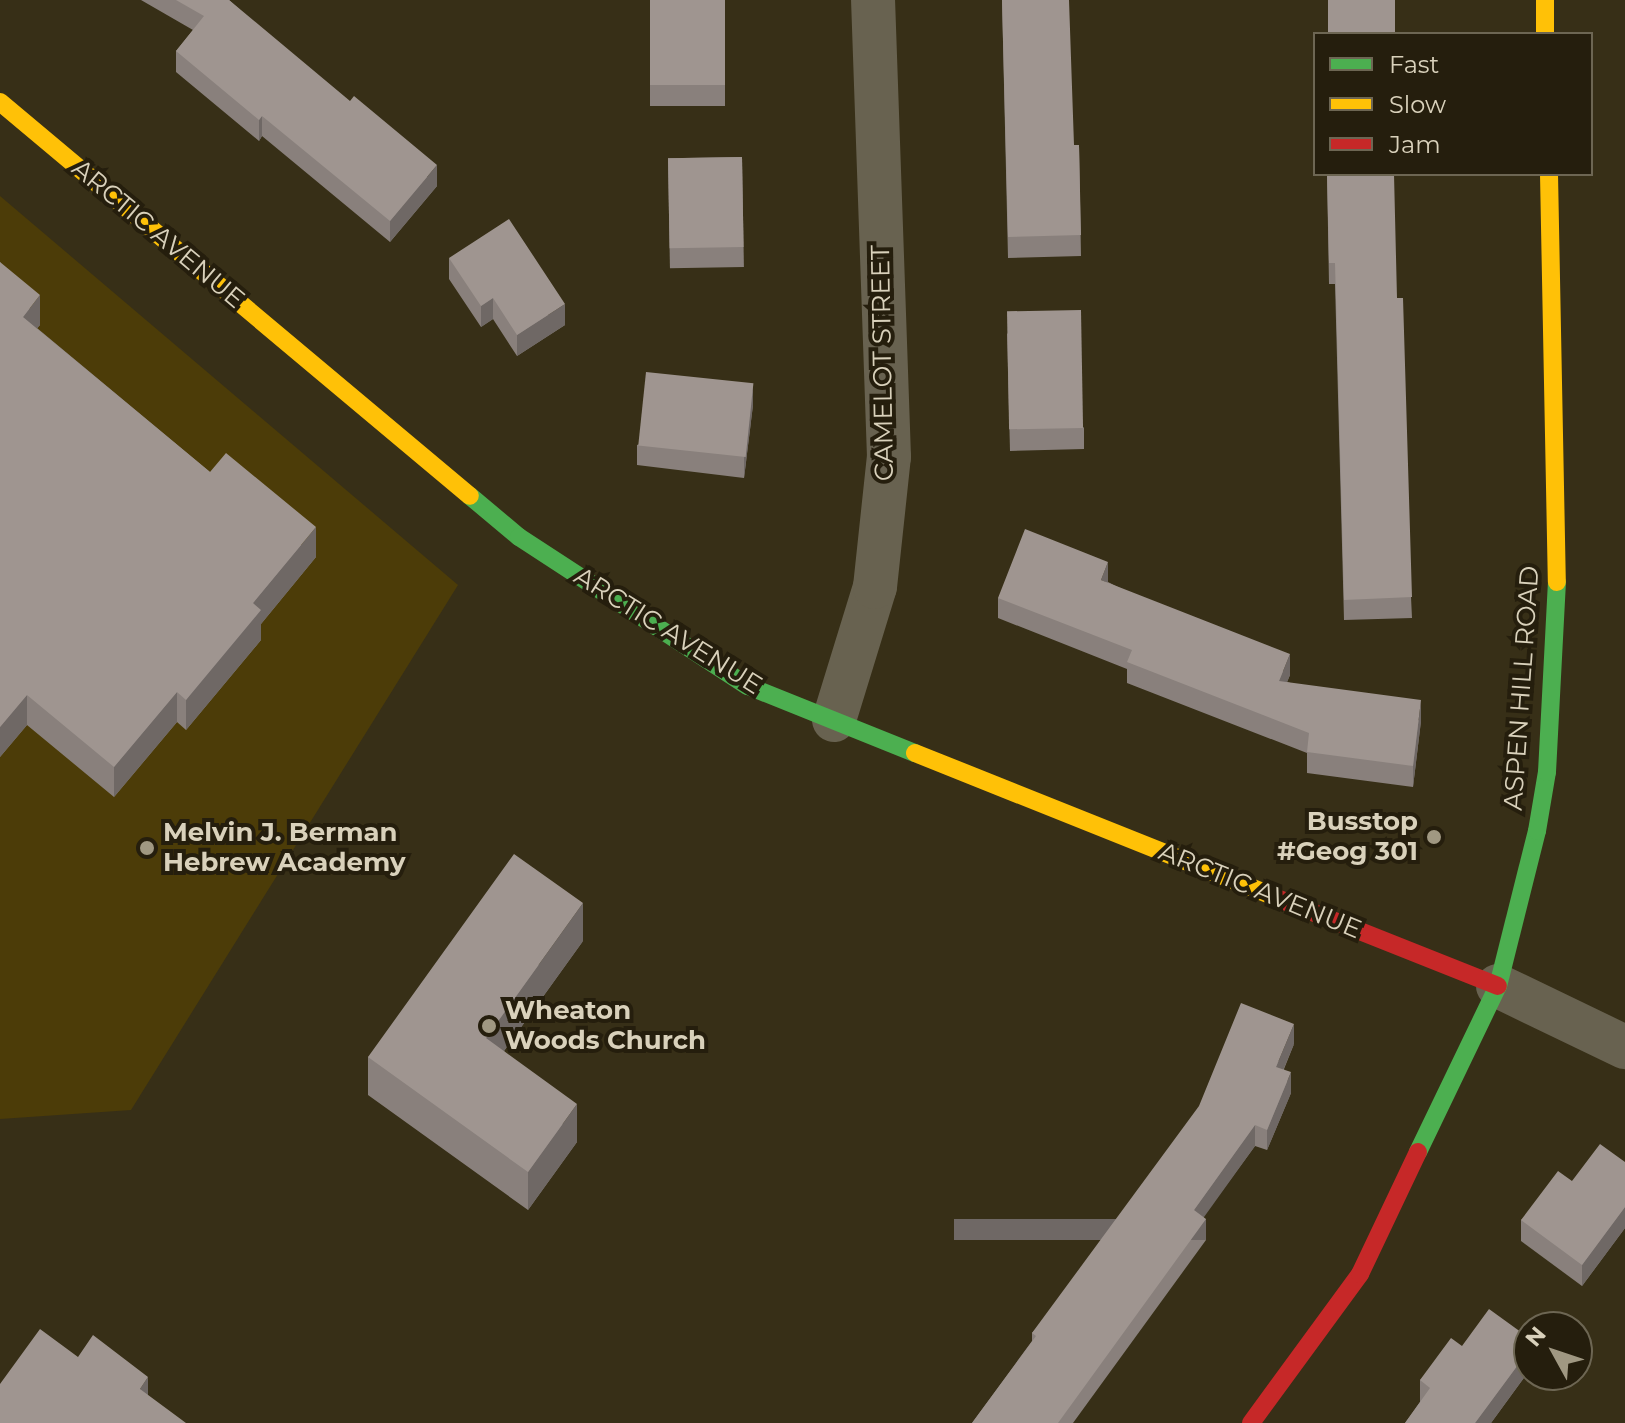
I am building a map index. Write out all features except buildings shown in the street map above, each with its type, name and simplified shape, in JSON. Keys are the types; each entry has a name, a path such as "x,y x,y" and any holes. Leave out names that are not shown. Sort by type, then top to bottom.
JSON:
{"street":[{"name":"CAMELOT STREET","path":"834,720 875,587 889,457 873,0"},
{"path":"1545,0 1545,32"},
{"name":"ARCTIC AVENUE","path":"0,102 519,537 748,686 1498,986 1625,1047"},
{"name":"ASPEN HILL ROAD","path":"1251,1423 1360,1274 1498,986 1537,831 1547,772 1559,548 1549,176"}],"shaded area":[{"name":"Melvin J. Berman Hebrew Academy","path":"0,196 458,585 131,1110 0,1119"}],"traffic: fast":[{"path":"470,496 519,537 748,686 915,753"},
{"path":"1418,1152 1498,986 1537,831 1547,772 1557,582"}],"traffic: slow":[{"path":"1545,0 1545,32"},
{"path":"0,102 470,496"},
{"path":"1549,176 1557,582"},
{"path":"915,753 1272,896"}],"traffic: jam":[{"path":"1272,896 1498,986"},
{"path":"1251,1423 1360,1274 1418,1152"}],"place":[{"name":"Busstop #Geog 301","path":"1434,837"},
{"name":"Melvin J. Berman Hebrew Academy","path":"147,848"},
{"name":"Wheaton Woods Church","path":"489,1026"}]}
